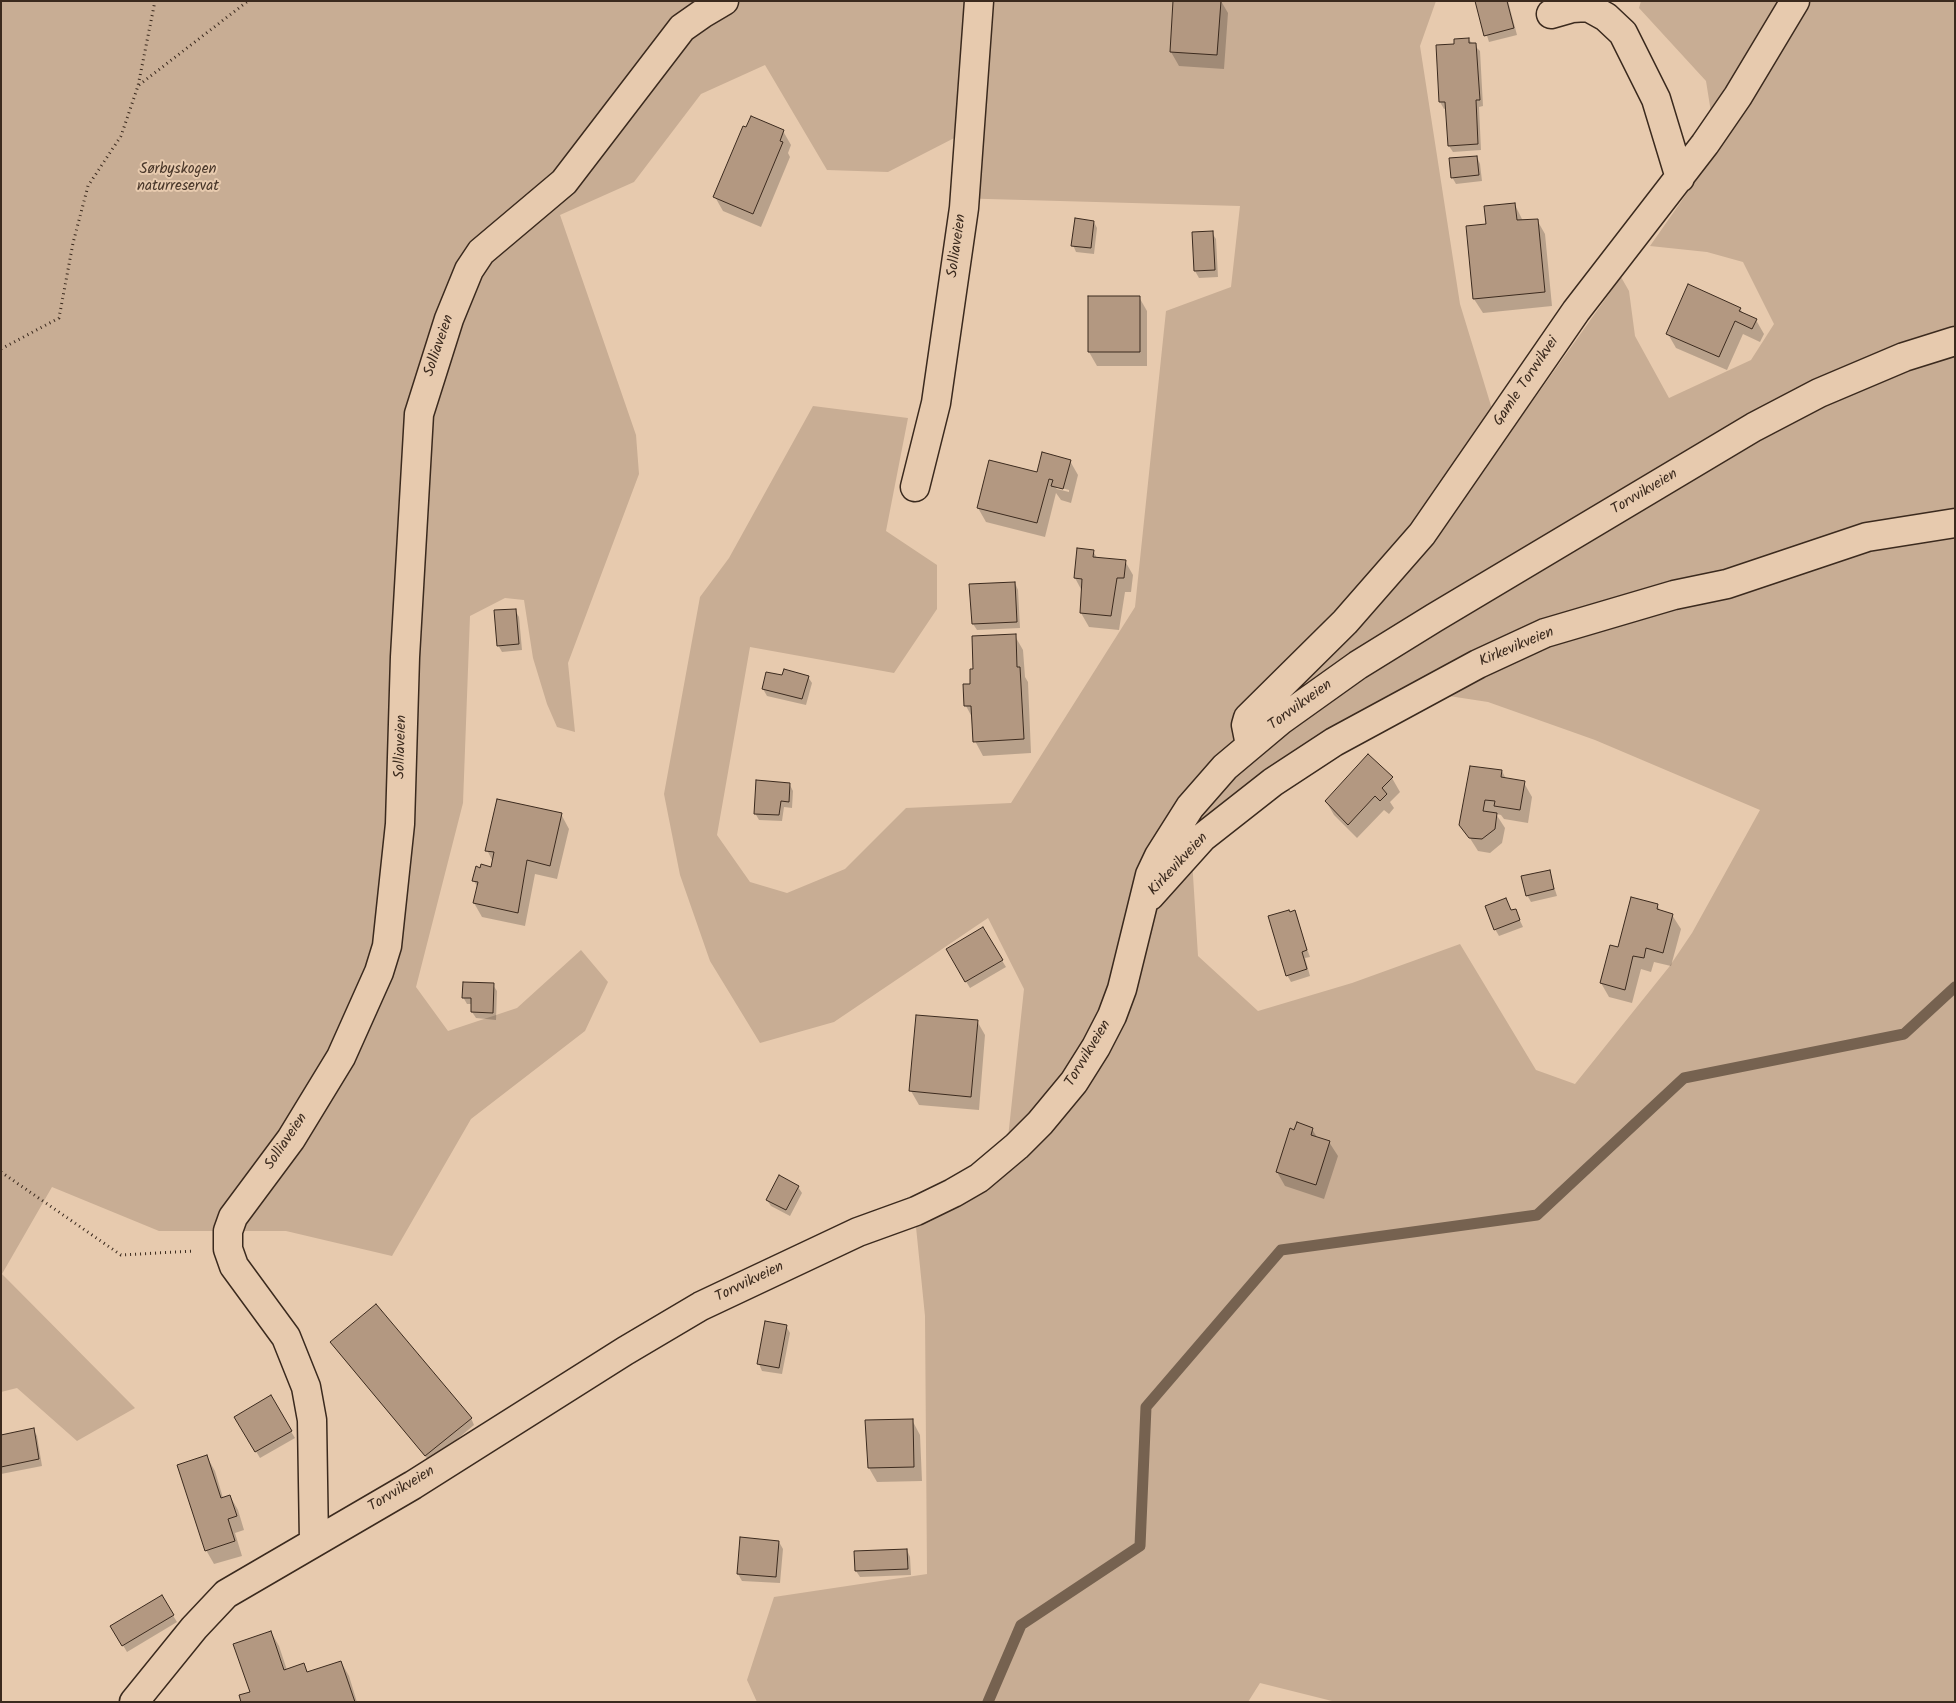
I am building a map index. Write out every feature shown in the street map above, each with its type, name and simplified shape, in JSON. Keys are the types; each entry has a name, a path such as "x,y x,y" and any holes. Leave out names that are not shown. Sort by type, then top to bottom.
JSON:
{"street":[{"name":"Solliaveien","path":"314,1542 312,1420 306,1387 286,1337 234,1266 228,1249 228,1231 233,1217 291,1139 341,1057 379,972 387,946 400,824 405,647 416,436 419,414 449,319 469,270 481,252 564,182 682,28 724,1"},
{"name":"Solliaveien","path":"915,487 936,403 964,208 979,1"},
{"name":"Gamle Torvvikvei","path":"1250,745 1246,725 1248,718 1362,604 1422,534 1576,311 1680,178 1738,96 1795,1"},
{"path":"1551,14 1572,8 1588,7 1606,17 1622,33 1656,99 1680,178"},
{"name":"Torvvikveien","path":"134,1702 194,1628 226,1594 413,1485 624,1350 701,1306 858,1232 916,1211 979,1178 1017,1146 1040,1123 1074,1082 1096,1047 1122,989 1150,875 1159,856 1190,807 1225,767 1250,745 1358,665 1754,427 1819,393 1904,357 1955,341"},
{"name":"Kirkevikveien","path":"1144,902 1204,837 1234,811 1334,742 1434,687 1545,633 1674,595 1762,573 1867,537 1955,523"}],"path":[{"path":"1,349 59,318 73,243 88,186 121,136 138,86 154,1"},
{"path":"138,86 248,1"},
{"path":"1,1172 121,1256 228,1249"}],"green space":[{"name":"Sørbyskogen naturreservat","path":"1,1 1436,1 1420,46 1460,304 1492,409 1517,423 1621,277 1629,291 1635,336 1669,398 1751,360 1774,324 1743,262 1707,252 1650,246 1717,150 1706,81 1639,8 1641,1 1955,1 1955,1702 1336,1702 1260,1683 1248,1702 757,1702 747,1680 774,1597 927,1574 925,1316 915,1217 1004,1175 1024,989 988,918 834,1022 760,1043 710,961 680,875 664,794 700,597 729,558 813,406 908,418 886,531 937,565 937,609 894,673 750,647 717,835 750,882 787,893 845,869 906,808 1011,803 1135,607 1166,311 1231,287 1240,206 952,198 964,133 888,172 827,170 765,65 701,94 634,182 560,215 636,435 639,474 568,663 575,732 557,727 547,704 533,658 524,600 505,598 470,616 463,803 416,987 448,1031 517,1008 581,950 608,982 585,1031 471,1119 392,1256 286,1231 159,1231 52,1187 2,1274 135,1408 77,1441 17,1388 1,1392","holes":["1436,694 1488,702 1595,740 1760,810 1692,933 1669,967 1575,1084 1536,1070 1460,944 1352,983 1258,1011 1198,956 1192,859 1306,768"]}],"building":[{"path":"1173,1 1221,1 1217,55 1170,52"},
{"path":"1475,1 1507,1 1514,28 1484,36"},
{"path":"1469,38 1469,43 1476,43 1480,100 1476,100 1478,144 1448,146 1445,102 1439,102 1436,45 1454,44 1454,39"},
{"path":"751,116 784,130 780,141 783,142 753,214 713,197 743,126 746,127"},
{"path":"1477,156 1479,175 1451,178 1449,158"},
{"path":"1515,203 1517,220 1538,219 1545,292 1473,299 1466,226 1486,224 1484,206"},
{"path":"1075,218 1094,221 1091,248 1071,246"},
{"path":"1213,231 1215,270 1194,271 1192,232"},
{"path":"1688,284 1741,308 1739,311 1757,319 1752,329 1735,321 1719,357 1666,334"},
{"path":"1088,296 1140,296 1140,352 1088,352"},
{"path":"1042,452 1071,460 1063,489 1051,486 1053,480 1049,479 1037,523 977,508 989,460 1037,472"},
{"path":"1077,548 1094,550 1093,557 1126,560 1124,578 1117,578 1111,616 1080,613 1082,579 1074,578"},
{"path":"1015,582 1017,622 972,624 969,584"},
{"path":"516,609 519,644 497,646 494,610"},
{"path":"1016,634 1017,667 1020,667 1024,739 973,742 971,706 964,706 963,684 970,684 970,669 973,669 972,636"},
{"path":"784,669 809,676 802,699 762,689 766,672 782,675"},
{"path":"1368,754 1393,777 1382,788 1387,794 1380,801 1375,796 1348,825 1325,801"},
{"path":"1470,766 1502,770 1501,777 1525,781 1520,810 1494,806 1495,801 1485,800 1483,811 1497,813 1495,829 1482,839 1469,838 1459,825"},
{"path":"756,780 790,783 789,802 781,801 779,815 754,814"},
{"path":"497,799 562,813 550,866 527,860 518,913 473,903 478,882 472,881 476,866 480,868 481,864 491,867 494,852 485,851"},
{"path":"1550,870 1554,889 1526,896 1521,876"},
{"path":"1631,897 1658,904 1657,909 1673,914 1663,953 1646,948 1644,958 1633,956 1625,990 1600,983 1610,945 1618,947"},
{"path":"1506,898 1511,910 1516,909 1520,920 1494,930 1485,906"},
{"path":"1289,910 1290,912 1295,910 1307,950 1302,952 1307,969 1286,976 1268,916"},
{"path":"983,927 1003,960 965,982 946,949"},
{"path":"463,982 494,983 493,1013 471,1012 471,998 462,998"},
{"path":"916,1015 978,1020 971,1097 909,1091"},
{"path":"1297,1122 1313,1128 1311,1135 1330,1141 1316,1185 1276,1172 1290,1128 1294,1130"},
{"path":"779,1175 799,1186 786,1210 766,1200"},
{"path":"376,1304 472,1418 425,1456 330,1342"},
{"path":"765,1321 787,1325 779,1368 757,1364"},
{"path":"271,1395 292,1431 255,1452 234,1417"},
{"path":"913,1419 914,1467 868,1468 865,1420"},
{"path":"34,1428 39,1459 1,1467 1,1435"},
{"path":"207,1455 221,1498 230,1495 237,1516 228,1519 235,1541 205,1551 177,1465"},
{"path":"740,1537 779,1541 776,1577 737,1574"},
{"path":"907,1549 908,1569 855,1571 854,1551"},
{"path":"162,1595 174,1615 122,1646 110,1626"},
{"path":"271,1631 284,1670 304,1663 307,1672 341,1661 355,1702 241,1702 239,1695 250,1692 233,1644"}],"waterway":[{"path":"988,1702 1021,1625 1140,1546 1146,1407 1281,1250 1537,1215 1684,1078 1904,1034 1955,987"}]}
